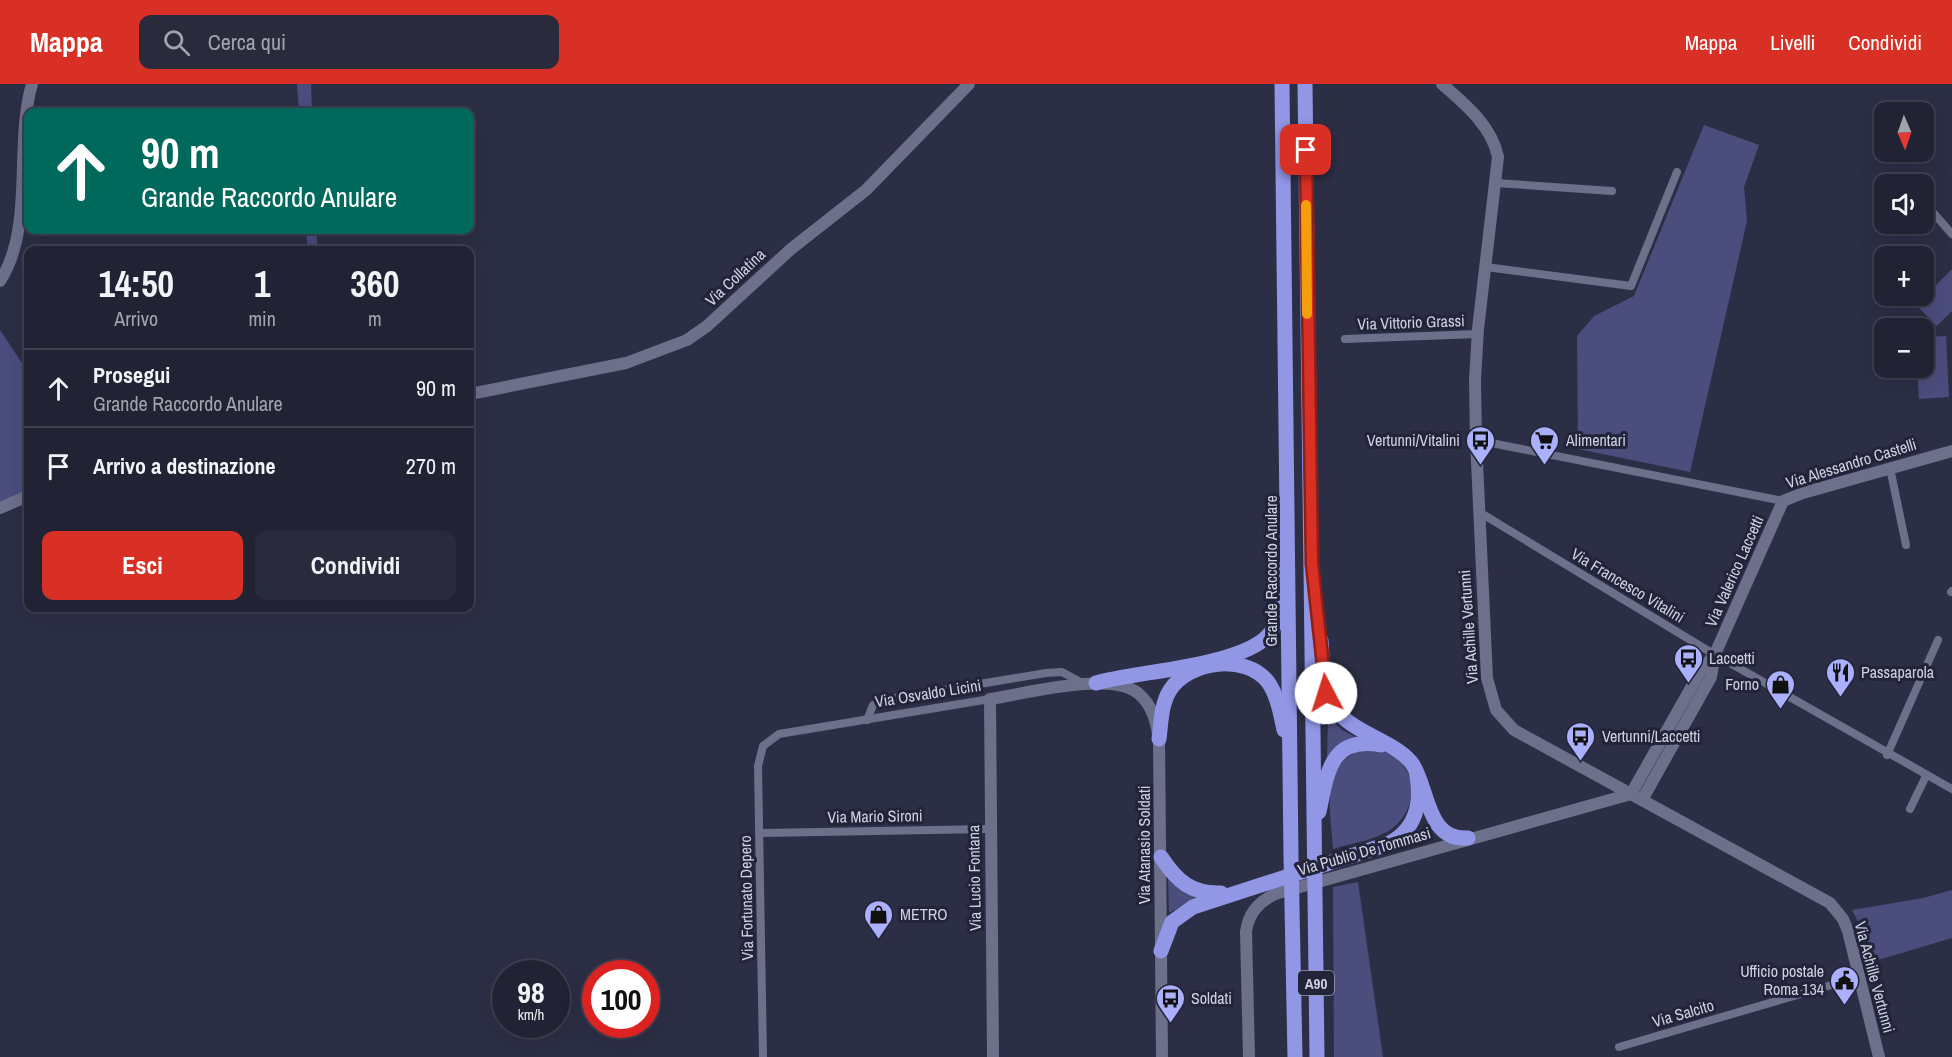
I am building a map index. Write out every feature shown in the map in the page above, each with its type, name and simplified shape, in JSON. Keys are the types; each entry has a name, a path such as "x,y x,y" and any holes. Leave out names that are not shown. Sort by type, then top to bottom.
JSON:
{"highway":[{"name":"Grande Raccordo Anulare","path":"1282,84 1290,856 1295,1057"},
{"name":"A90","path":"1305,84 1317,1057"},
{"path":"1090,684 1229,657 1256,646 1270,632 1277,613 1278,576 1288,500"},
{"path":"1312,564 1327,697 1346,720 1409,760 1416,771 1437,826 1453,836 1468,838"},
{"path":"1159,739 1165,701 1171,689 1184,676 1197,669 1217,665 1233,664 1248,668 1262,676 1272,688 1287,744 1290,783"},
{"path":"1313,845 1329,768 1333,759 1355,745 1367,743 1387,746"},
{"path":"1161,951 1167,930 1176,917 1193,907 1233,892 1363,852 1399,837 1408,828 1417,812 1419,794 1416,771"},
{"path":"1161,857 1178,880 1190,889 1209,893 1233,892"}],"street":[{"path":"27,108 32,84"},
{"name":"Via Collatina","path":"474,393 626,363 687,340 707,326 791,249 866,190 969,84"},
{"name":"Via Achille Vertunni","path":"1442,84 1478,118 1492,140 1498,157 1475,380 1487,678 1496,710 1514,730 1830,903 1846,924 1879,1057"},
{"path":"0,281 8,270 16,241 24,140"},
{"path":"1486,267 1631,286 1677,172"},
{"path":"1496,183 1612,191"},
{"path":"1934,214 1952,234"},
{"name":"Via Vittorio Grassi","path":"1345,339 1478,334"},
{"name":"Via Alessandro Castelli","path":"1476,440 1783,501 1952,451"},
{"path":"1890,468 1906,545"},
{"path":"0,508 24,498"},
{"name":"Via Valerico Laccetti","path":"1637,797 1705,675 1783,501"},
{"name":"Via Francesco Vitalini","path":"1479,512 1887,755 1952,789"},
{"path":"1887,755 1938,640"},
{"path":"867,720 873,705 883,699 1036,674 1062,672 1090,684"},
{"name":"Via Osvaldo Licini","path":"767,740 779,734 1090,684"},
{"name":"Via Atanasio Soldati","path":"1090,684 1126,687 1138,692 1151,708 1159,739 1164,1054"},
{"name":"Via Lucio Fontana","path":"990,699 993,1057"},
{"name":"Via Fortunato Depero","path":"763,1057 759,758 767,740"},
{"path":"1910,808 1926,776"},
{"name":"Via Publio De Tommasi","path":"1249,1057 1246,932 1251,914 1259,904 1275,894 1468,838 1637,797"},
{"name":"Via Mario Sironi","path":"760,833 990,829"},
{"name":"Via Salcito","path":"1619,1047 1859,977"}],"shaded area":[{"path":"297,84 311,84 312,108 299,108"},
{"path":"1704,125 1759,145 1744,187 1747,221 1690,472 1578,449 1577,336 1594,316 1634,296"},
{"path":"306,234 316,234 318,246 308,246"},
{"path":"1952,269 1952,311 1937,326 1934,318 1929,318 1917,306 1934,306 1934,287"},
{"path":"0,330 24,366 24,492 0,503"},
{"path":"1946,336 1949,397 1919,399 1918,378 1934,378 1934,337"},
{"path":"1328,717 1342,730 1356,737 1327,758"},
{"path":"1362,750 1383,751 1396,758 1404,766 1411,786 1408,809 1402,819 1388,831 1373,838 1333,849 1330,791 1333,778 1339,766 1348,757"},
{"path":"1168,877 1200,897 1169,913"},
{"path":"1358,882 1383,1057 1334,1057 1333,887"},
{"path":"1952,890 1952,938 1868,963 1868,941 1852,910 1923,898"}],"slow traffic":[{"path":"1306,205 1307,314"}],"place":[{"name":"Vertunni/Vitalini","path":"1481,466"},
{"name":"Alimentari","path":"1545,466"},
{"name":"Laccetti","path":"1688,684"},
{"name":"Passaparola","path":"1840,698"},
{"name":"Forno","path":"1780,710"},
{"name":"Vertunni/Laccetti","path":"1581,762"},
{"name":"METRO","path":"879,940"},
{"name":"Ufficio postale Roma 134","path":"1845,1006"},
{"name":"Soldati","path":"1170,1024"}],"route":[{"path":"1306,150 1312,564 1326,693"}]}
